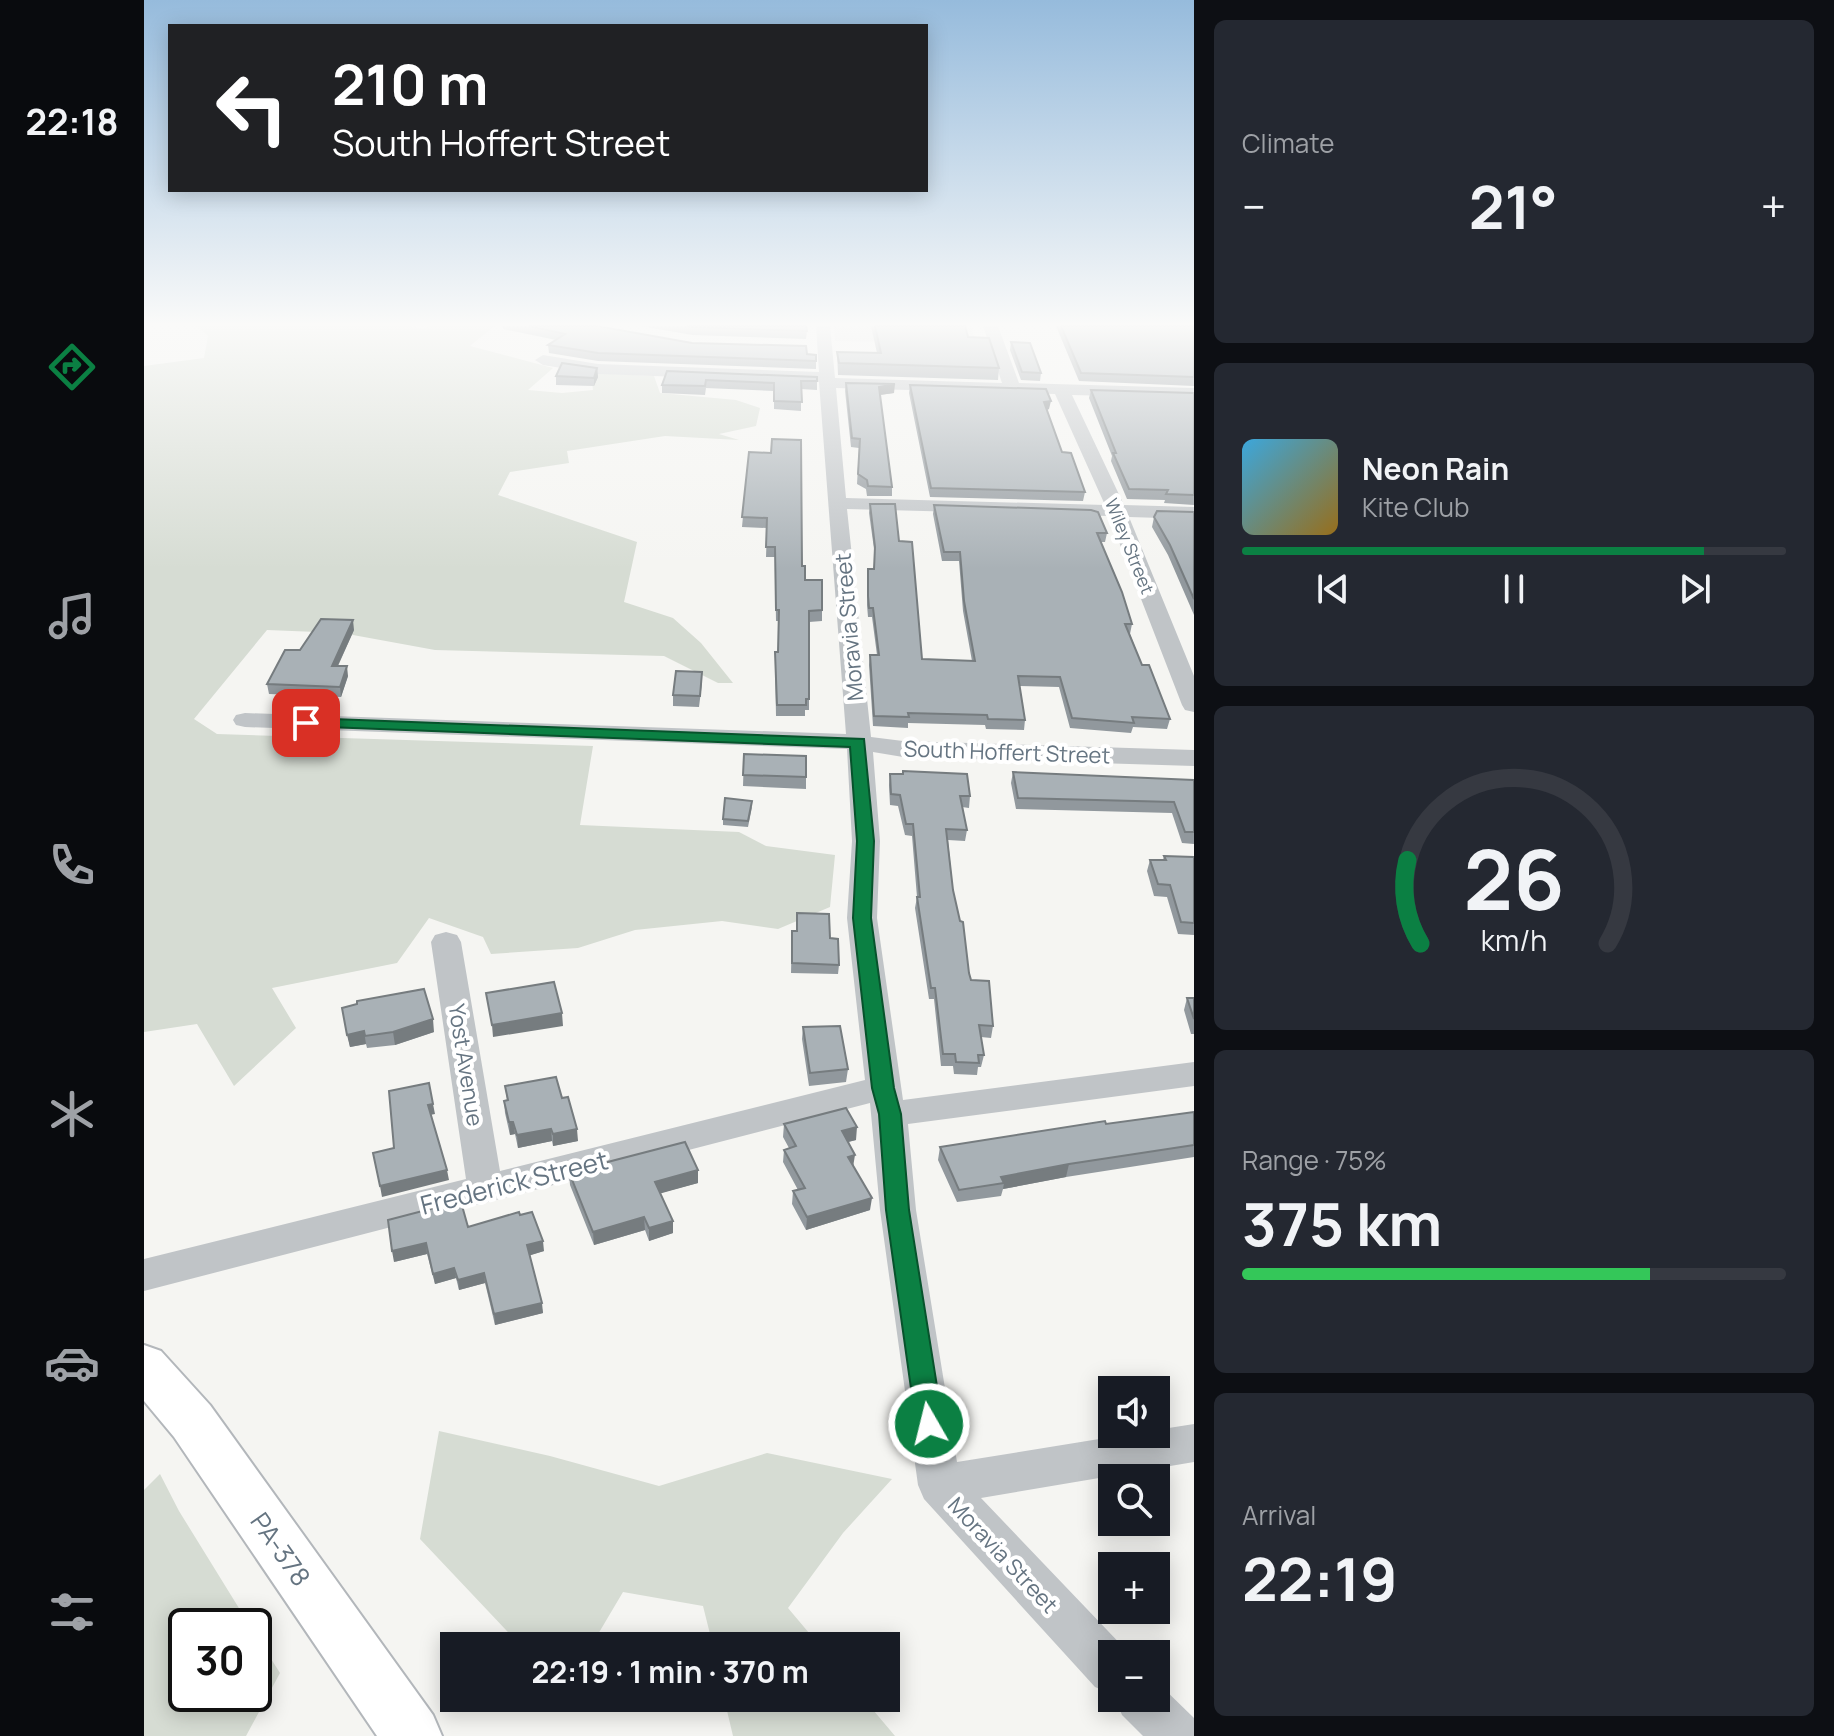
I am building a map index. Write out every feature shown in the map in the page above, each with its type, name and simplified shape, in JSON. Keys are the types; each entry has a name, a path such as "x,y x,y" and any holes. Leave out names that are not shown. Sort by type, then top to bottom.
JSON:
{"main road":[{"name":"PA-378","path":"144,1366 192,1421 412,1736"}],"street":[{"name":"Moravia Street","path":"828,407 853,651 866,841 862,918 898,1210 939,1485 1098,1655"},
{"name":"Wiley Street","path":"1069,407 1117,511 1194,705"},
{"path":"837,503 1194,513"},
{"name":"South Hoffert Street","path":"245,720 858,742 903,749 1194,758"},
{"name":"Yost Avenue","path":"446,942 485,1188"},
{"name":"Frederick Street","path":"144,1275 485,1188 886,1101 1194,1074"},
{"path":"939,1485 1194,1443"},
{"path":"1153,1712 1177,1736"}],"shaded area":[{"path":"144,407 760,408 756,426 719,434 739,440 665,436 567,451 569,463 510,472 498,495 637,542 624,602 673,618 701,643 733,683 718,683 664,656 435,650 342,633 267,630 194,719 217,734 593,746 580,825 739,832 766,846 835,855 830,907 778,929 722,921 635,930 578,948 491,954 483,937 429,918 397,963 272,988 296,1028 234,1086 197,1024 144,1032"},
{"path":"439,1431 550,1456 659,1486 767,1453 892,1479 843,1533 788,1608 808,1632 710,1632 703,1606 623,1592 599,1632 508,1632 420,1539"},
{"path":"160,1474 239,1608 168,1608 168,1712 259,1712 246,1736 144,1736 144,1490"},
{"path":"272,1660 280,1673 272,1688"},
{"path":"727,1712 875,1712 895,1736 733,1736"}],"building":[{"path":"849,407 882,407 892,487 868,486 867,480 858,474 860,439 852,438"},
{"path":"914,407 1046,407 1062,452 1071,453 1085,492 931,488"},
{"path":"1098,407 1194,407 1194,495 1166,494 1168,490 1129,489 1113,453 1116,453"},
{"path":"772,439 801,440 802,566 805,566 805,580 822,580 822,610 809,611 809,699 806,699 806,705 777,705 775,652 778,652 779,610 776,610 775,547 766,547 767,518 742,517 749,452 771,453"},
{"path":"870,504 895,504 899,541 912,542 922,659 975,661 964,601 960,552 944,552 934,505 1098,512 1107,533 1097,533 1132,624 1125,624 1142,665 1149,665 1170,719 1132,717 1134,723 1072,718 1060,677 1018,676 1025,720 988,719 987,715 908,713 909,717 874,716 870,655 879,655 873,608 869,608 868,596 868,569 874,569 875,547"},
{"path":"1157,511 1194,512 1194,599 1154,517"},
{"path":"321,619 353,620 332,666 347,666 340,687 267,684 285,650 300,650"},
{"path":"676,671 702,672 700,696 673,695"},
{"path":"744,754 806,756 806,777 743,775"},
{"path":"903,771 967,774 970,796 960,796 967,830 946,829 953,890 960,921 963,922 969,973 971,980 989,981 993,1026 979,1025 984,1055 978,1055 979,1063 956,1062 955,1054 943,1054 935,988 931,988 917,897 920,897 913,824 906,824 900,795 891,794 890,774 903,774"},
{"path":"1013,772 1194,780 1194,832 1185,832 1174,802 1018,798"},
{"path":"725,798 752,801 748,821 723,819"},
{"path":"1164,856 1194,857 1194,923 1181,922 1170,885 1158,884 1150,860 1166,860"},
{"path":"797,913 829,914 830,938 838,939 839,965 792,963 792,931 797,931"},
{"path":"554,982 562,1013 492,1025 486,993"},
{"path":"424,989 433,1019 393,1032 365,1036 364,1031 347,1035 342,1008 357,1004 357,1001"},
{"path":"1187,998 1194,998 1194,1019"},
{"path":"840,1026 848,1069 810,1073 803,1027"},
{"path":"556,1077 562,1098 568,1097 577,1129 553,1134 551,1129 517,1135 513,1122 509,1122 504,1101 508,1100 505,1086"},
{"path":"429,1083 433,1104 428,1105 447,1170 380,1186 373,1153 394,1148 389,1091"},
{"path":"846,1108 857,1127 842,1131 855,1155 848,1157 872,1198 807,1217 793,1191 805,1188 784,1150 796,1146 784,1124"},
{"path":"1194,1112 1194,1145 1001,1177 1004,1183 959,1190 940,1147 1105,1121 1106,1124"},
{"path":"685,1142 698,1170 655,1182 673,1221 649,1228 644,1217 593,1232 569,1172"},
{"path":"461,1202 468,1227 519,1212 520,1215 532,1212 543,1241 527,1245 542,1303 494,1314 484,1273 458,1280 454,1268 433,1274 426,1243 392,1251 388,1220"}],"route":[{"path":"306,723 858,742 866,841 862,918 883,1088 890,1114 898,1210 929,1424"}]}
